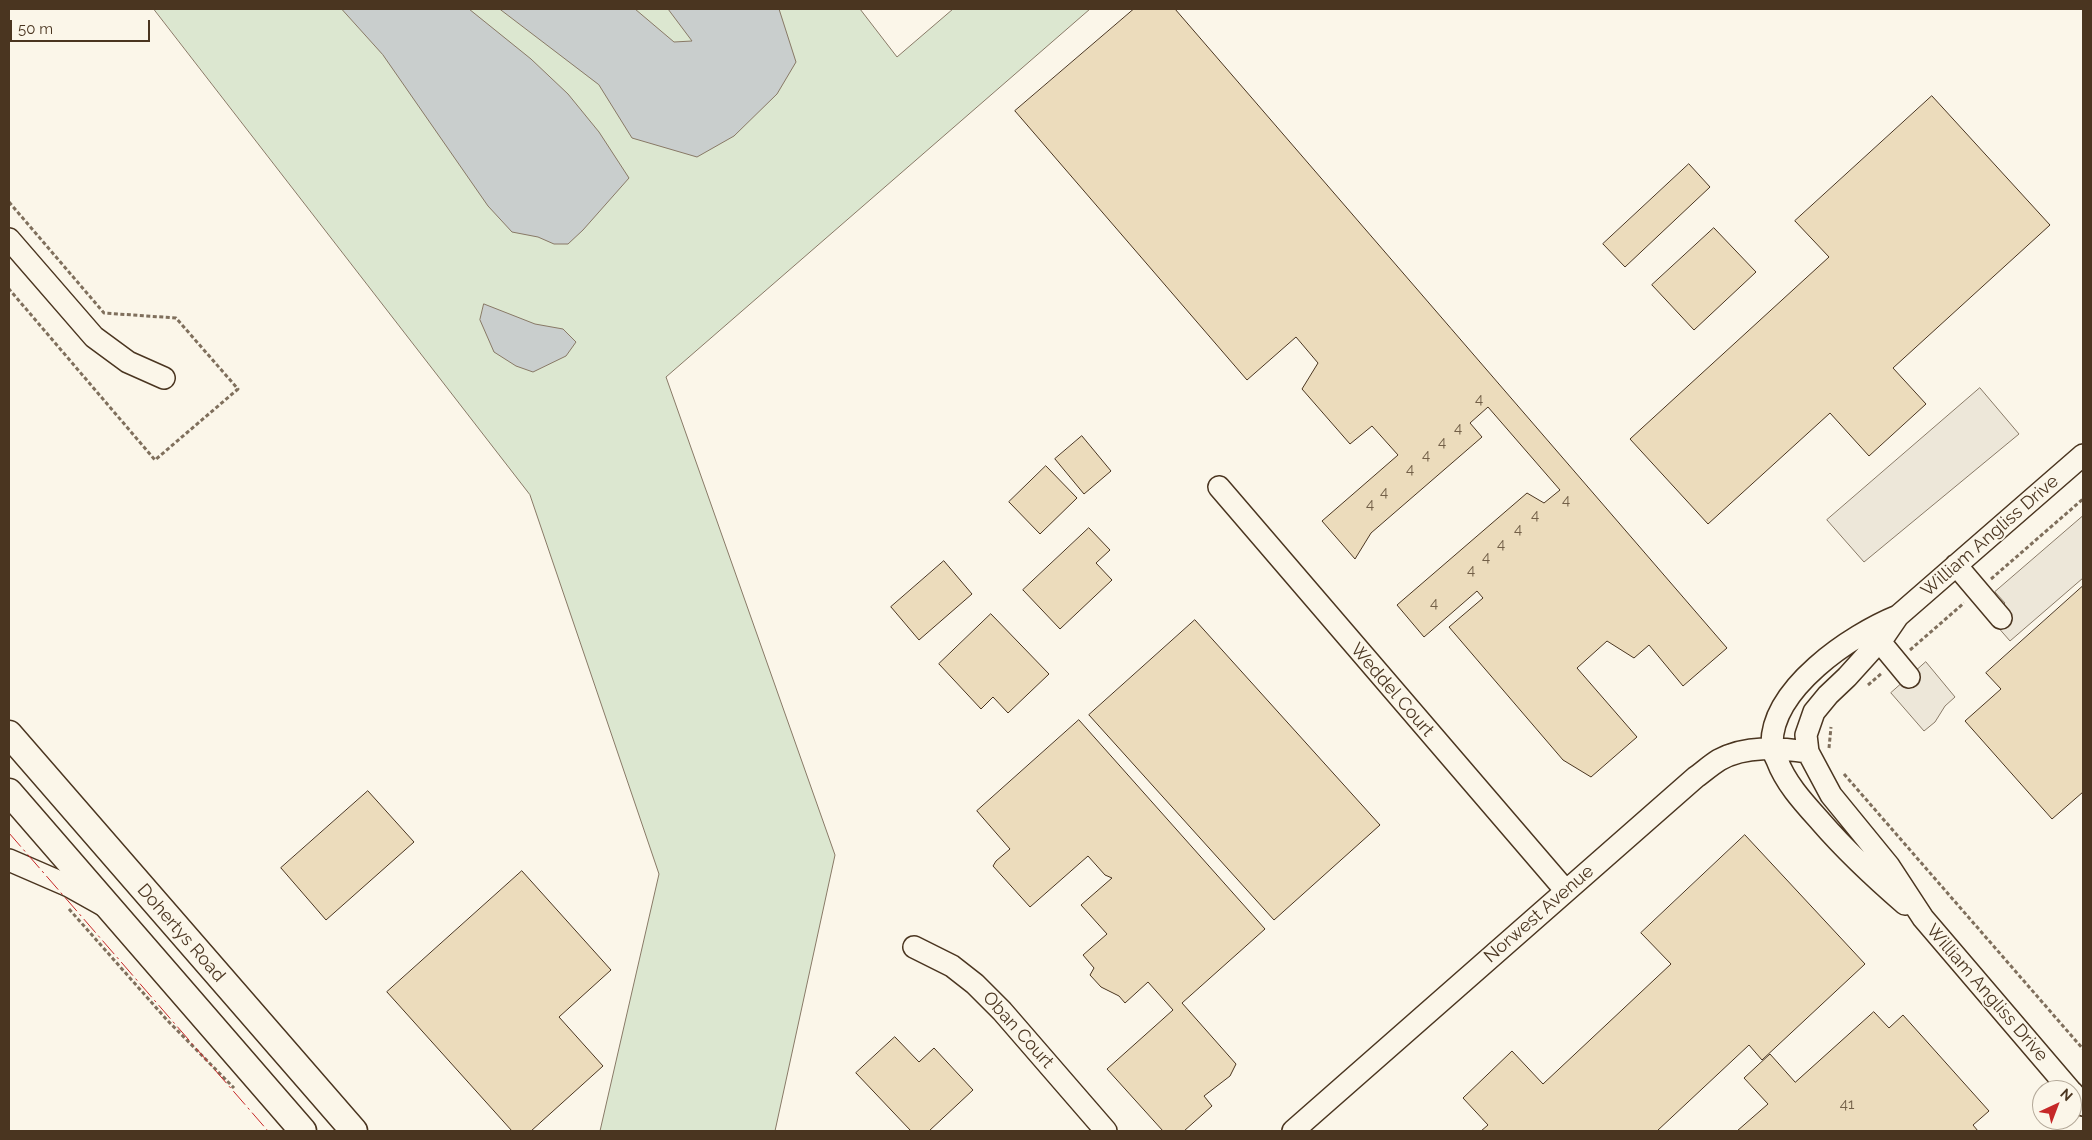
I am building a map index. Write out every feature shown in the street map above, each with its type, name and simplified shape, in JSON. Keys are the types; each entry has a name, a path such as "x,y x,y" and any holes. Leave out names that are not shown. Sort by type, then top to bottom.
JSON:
{"main road":[{"name":"Dohertys Road","path":"9,734 354,1131"},
{"path":"9,792 303,1131"},
{"path":"242,1060 270,1035"}],"street":[{"path":"9,239 94,337 128,362 164,378"},
{"name":"William Angliss Drive","path":"2062,1080 1923,918 1888,866 1831,794 1818,754 1806,735 1814,712 1820,702 1847,678 1874,635 2083,455"},
{"name":"Weddel Court","path":"1219,487 1566,891"},
{"path":"1956,565 2001,618"},
{"path":"1874,635 1902,669"},
{"name":"William Angliss Drive","path":"1874,635 1850,641 1804,679 1786,700 1775,724 1771,748 1781,772 1813,814 1872,876 1923,918"},
{"name":"Norwest Avenue","path":"1293,1131 1696,777 1719,760 1742,752 1771,748 1818,754"},
{"path":"9,860 69,886 112,910"},
{"name":"Oban Court","path":"914,947 952,966 975,984 1009,1018 1106,1131"}],"path":[{"path":"1867,686 1902,669 1978,591 2083,499"},
{"path":"1818,754 1831,726"},
{"path":"1841,771 2083,1049"},
{"path":"63,902 167,1020 237,1091"}],"green space":[{"path":"154,9 860,9 897,57 953,9 1090,9 666,377 835,855 775,1131 600,1131 659,874 530,495"}],"shaded area":[{"path":"342,9 469,9 531,59 568,94 599,132 629,178 583,230 568,244 554,244 538,237 512,232 488,206 383,55"},
{"path":"500,9 635,9 674,42 692,41 668,9 779,9 796,62 777,94 734,136 697,157 632,138 599,85"},
{"path":"484,304 535,324 563,329 576,342 566,356 533,372 516,366 494,352 480,320"},
{"path":"1980,388 2019,434 1864,562 1827,520"},
{"path":"2083,516 2083,578 2010,641 1989,617 2005,603 1995,592"},
{"path":"1926,662 1955,697 1945,706 1935,722 1924,731 1891,693"}],"building":[{"path":"1134,9 1175,9 1727,648 1683,686 1649,645 1634,658 1607,641 1577,668 1637,737 1591,777 1563,760 1449,627 1483,598 1477,591 1424,637 1397,605 1527,493 1544,503 1560,490 1488,407 1470,423 1482,437 1371,533 1355,559 1322,521 1398,455 1372,426 1350,444 1302,389 1318,363 1296,337 1247,380 1015,111"},
{"path":"1932,96 2050,225 1893,368 1926,404 1869,456 1830,413 1708,524 1630,439 1829,257 1795,221"},
{"path":"1689,164 1710,187 1625,267 1603,244"},
{"path":"1714,228 1756,272 1694,330 1652,285"},
{"path":"1082,436 1111,471 1084,494 1055,459"},
{"path":"1046,466 1077,498 1040,534 1009,502"},
{"path":"1089,528 1110,550 1096,563 1112,580 1060,629 1023,590"},
{"path":"944,561 972,594 919,640 891,607"},
{"path":"2083,586 2083,792 2052,819 1965,721 2001,689 1986,673"},
{"path":"991,614 1049,674 1008,713 993,697 981,709 939,664"},
{"path":"1195,620 1380,825 1274,920 1089,715"},
{"path":"1079,720 1265,929 1182,1003 1236,1064 1230,1076 1204,1096 1212,1106 1184,1131 1163,1131 1107,1069 1173,1010 1148,982 1125,1003 1119,996 1101,987 1090,975 1094,968 1083,955 1107,934 1081,905 1112,878 1105,875 1088,856 1030,907 993,866 1010,849 977,811"},
{"path":"368,791 414,842 326,920 281,868"},
{"path":"1745,835 1865,964 1762,1060 1749,1045 1657,1131 1481,1131 1488,1125 1463,1098 1512,1051 1543,1084 1671,964 1641,933"},
{"path":"522,871 611,970 559,1017 603,1066 531,1131 512,1131 387,992"},
{"path":"1874,1012 1889,1028 1903,1015 1989,1111 1973,1125 1978,1131 1737,1131 1768,1104 1744,1078 1770,1054 1795,1082"},
{"path":"895,1037 919,1062 934,1048 973,1090 929,1131 911,1131 856,1073"}],"power":[{"path":"9,833 268,1131"}]}
